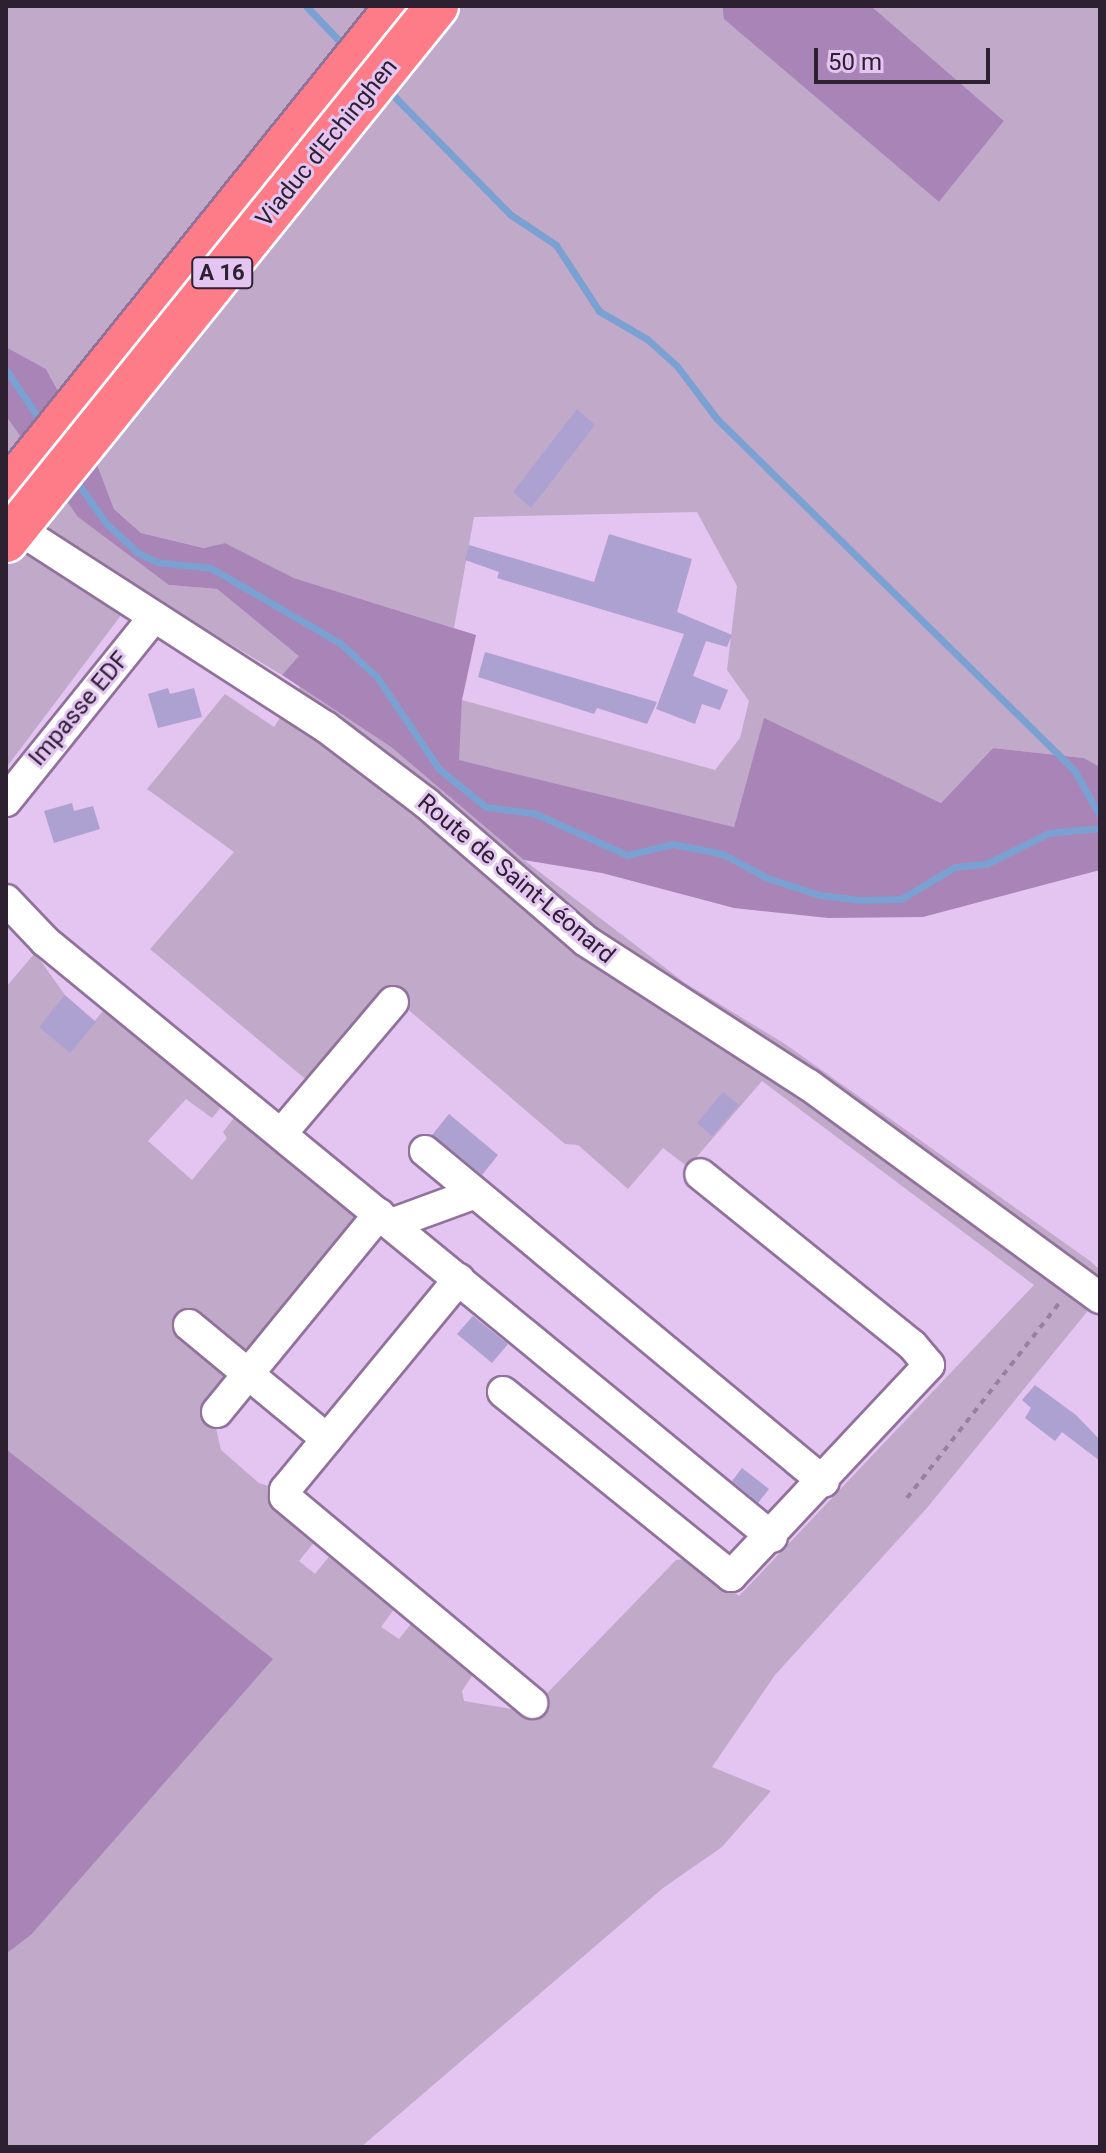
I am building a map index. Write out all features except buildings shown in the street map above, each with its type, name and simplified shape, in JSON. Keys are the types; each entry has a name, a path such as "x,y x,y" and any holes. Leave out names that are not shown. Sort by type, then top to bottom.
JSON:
{"highway":[{"name":"Viaduc d'Echinghen","path":"6,492 397,6"},
{"name":"Viaduc d'Echinghen","path":"6,541 437,6"}],"street":[{"name":"Route de Saint-Léonard","path":"6,521 362,752 586,941 809,1085 1088,1290"},
{"name":"Impasse EDF","path":"6,801 153,618"},
{"path":"6,900 45,941 772,1537"},
{"path":"281,1134 393,1002"},
{"path":"425,1151 473,1194 824,1482"},
{"path":"503,1392 723,1572 737,1573 824,1482 929,1365 912,1345 700,1174"},
{"path":"217,1412 385,1219 473,1194"},
{"path":"459,1279 285,1490 285,1497 532,1703"},
{"path":"189,1325 327,1439"}],"path":[{"path":"907,1498 1088,1290"}],"shaded area":[{"path":"6,6 721,6 725,19 939,202 1004,121 871,6 1100,6 1100,767 1084,758 993,748 941,803 764,719 734,827 458,760 462,700 715,770 740,738 749,701 727,670 737,586 697,512 474,517 454,628 294,578 225,543 205,548 141,533 114,509 95,459 46,369 6,347"},
{"path":"722,6 871,6 1004,121 939,202 724,19"},
{"path":"6,347 46,369 95,459 114,509 141,533 204,548 225,543 294,578 476,635 462,700 459,760 734,827 764,718 941,803 993,748 1084,758 1100,767 1100,870 923,917 828,918 734,908 602,873 524,860 391,747 282,675 299,656 217,589 169,585 78,517 6,416"},
{"path":"6,416 169,585 217,589 300,656 282,675 140,590 6,768"},
{"path":"300,687 391,747 524,860 685,983 785,1044 1090,1261 1100,1270 1100,1296 926,1509 775,1675 712,1767 771,1791 722,1847 663,1888 361,2147 6,2147 6,1954 31,1935 272,1659 6,1449 6,987 35,953 65,995 70,1052 102,1012 115,1013 223,1105 212,1118 186,1099 148,1141 192,1180 227,1138 223,1132 237,1114 361,1216 212,1411 221,1450 259,1483 278,1489 320,1535 299,1561 315,1574 336,1548 400,1601 381,1627 399,1639 415,1619 476,1670 462,1691 464,1701 529,1712 676,1560 688,1559 739,1596 1034,1285 762,1081 688,1167 663,1148 628,1189 578,1145 565,1144 404,1006 315,1087 150,949 234,852 147,789 225,694 274,727"},
{"path":"6,1449 273,1659 31,1935 6,1954"}],"waterway":[{"path":"306,6 345,47"},
{"path":"388,90 511,215 556,245 599,311 647,339 677,366 717,419 1074,770 1100,816"},
{"path":"6,370 44,426"},
{"path":"74,478 106,523 138,553 157,562 211,568 340,643 377,677 439,769 486,807 534,813 627,855 673,844 723,854 767,878 820,895 859,900 901,899 955,867 986,864 1049,833 1100,828"}]}
